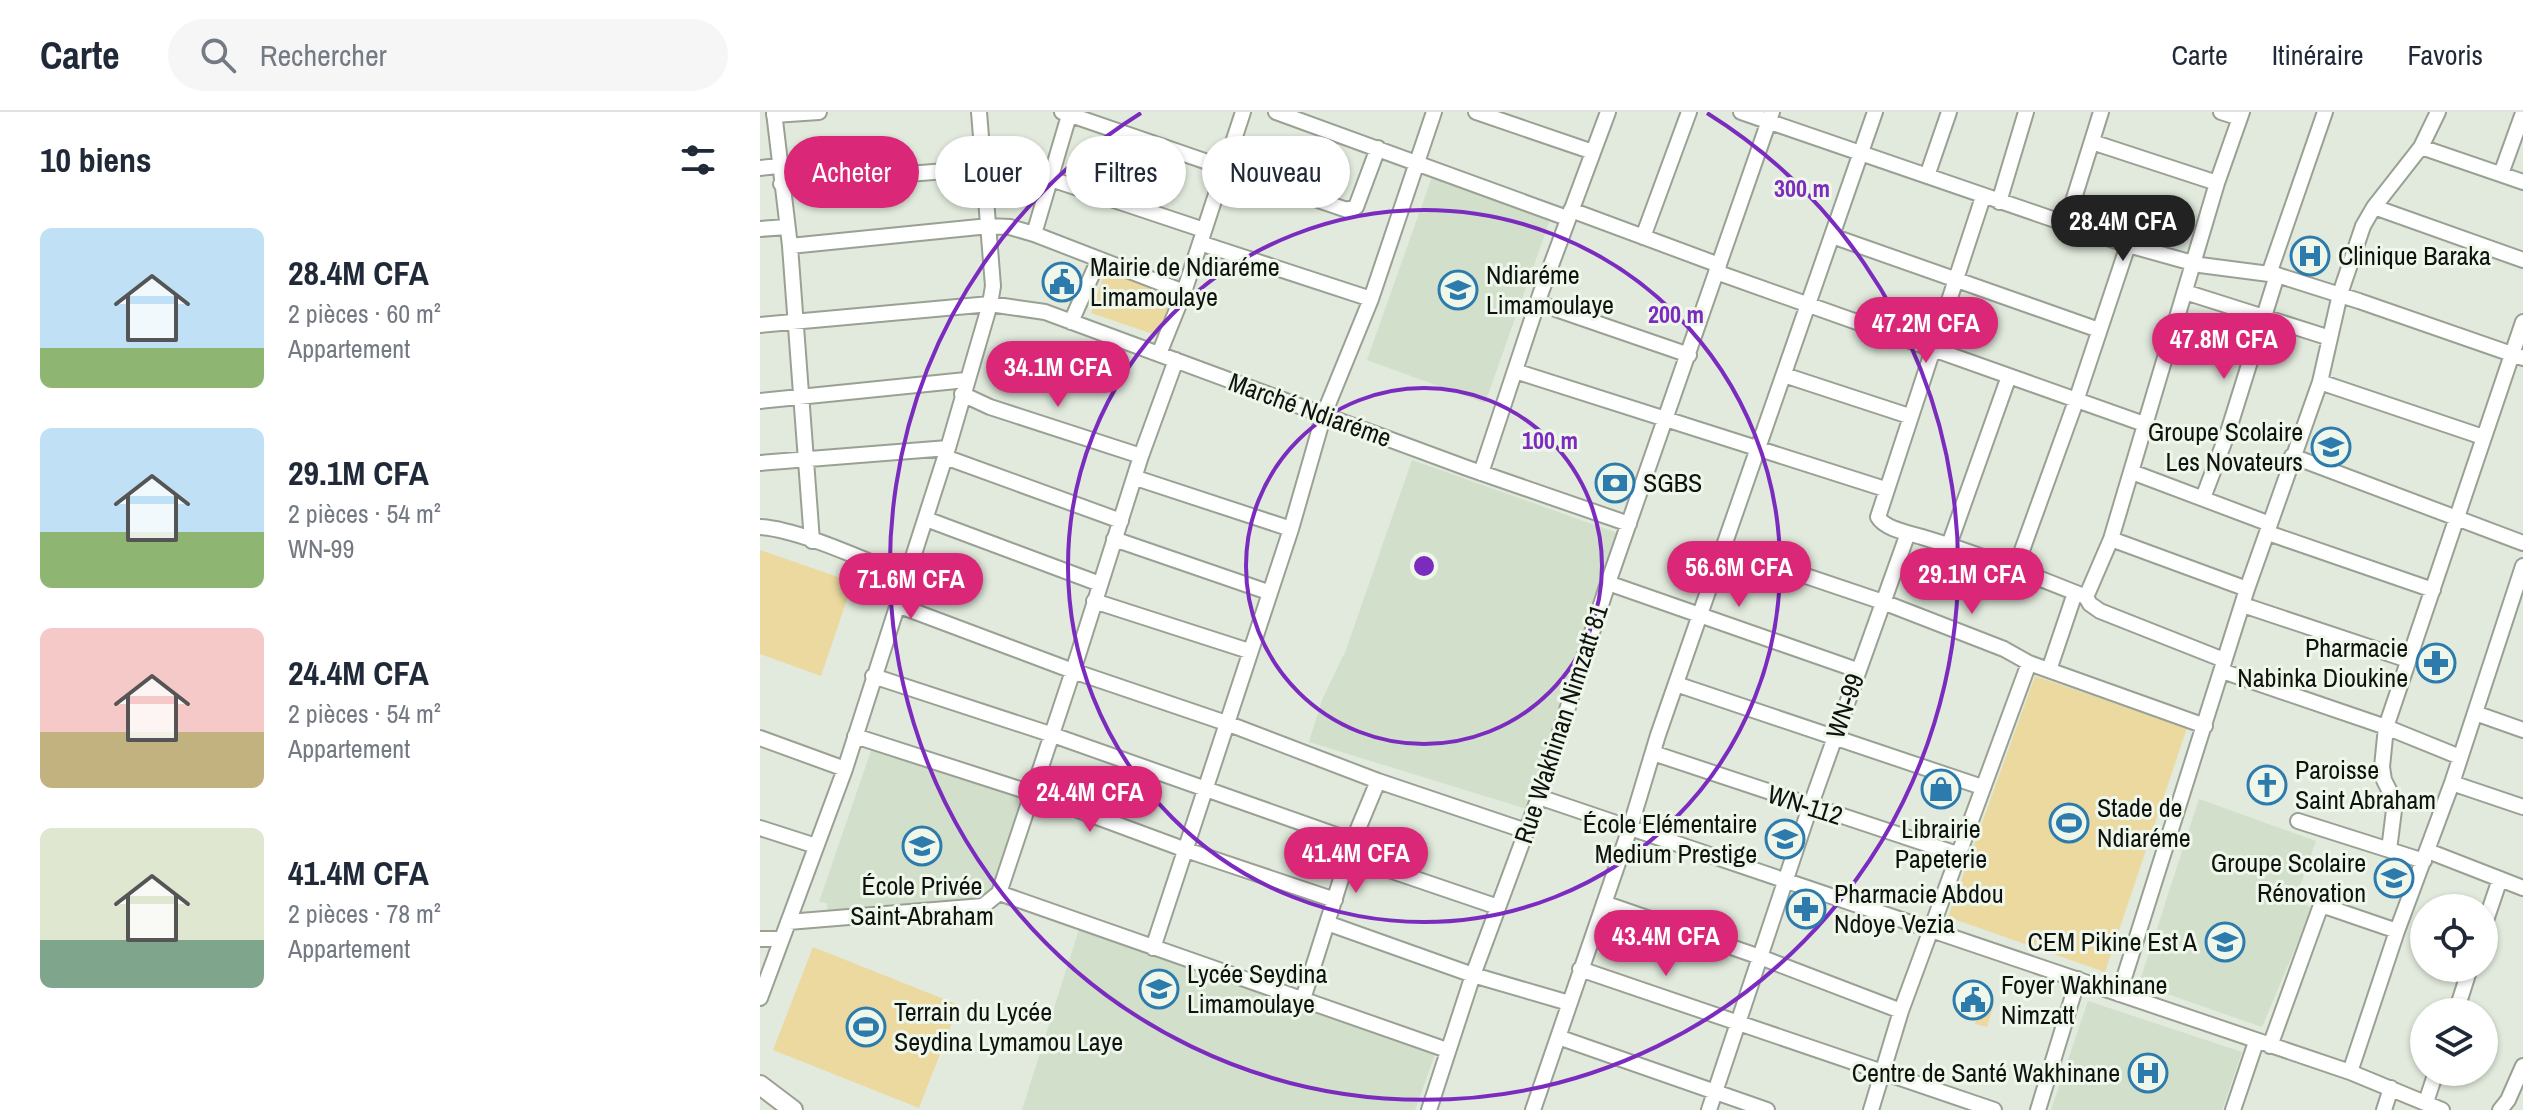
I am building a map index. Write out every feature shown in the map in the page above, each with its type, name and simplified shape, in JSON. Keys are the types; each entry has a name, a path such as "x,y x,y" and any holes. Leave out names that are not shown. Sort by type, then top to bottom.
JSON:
{"main road":[{"path":"760,1085 793,1110"}],"street":[{"path":"812,541 790,246 774,114 819,112"},
{"path":"979,112 981,136"},
{"path":"1235,136 1243,112"},
{"path":"1276,112 1643,237 1808,304 2147,425"},
{"path":"1153,948 1229,724 1324,414 1371,299 1434,112"},
{"path":"1476,112 1593,152"},
{"path":"1481,473 1569,214 1608,112"},
{"path":"1643,237 1689,112"},
{"path":"1741,112 1770,117 1983,197 2128,245 2193,264 2273,274 2340,294 2518,357"},
{"path":"1551,1110 1534,1107 1676,684 1875,112"},
{"path":"1927,176 1949,112"},
{"path":"1999,202 2026,112"},
{"path":"2066,224 2101,112"},
{"path":"2049,670 2081,595 2111,539 2147,425 2217,183 2241,115 2221,112"},
{"path":"2203,498 2228,432 2264,317 2273,274 2325,112"},
{"path":"1034,234 1067,113 1202,159"},
{"path":"2119,994 2247,589 2320,382 2340,294 2363,226 2421,147 2434,113"},
{"path":"2501,174 2523,113"},
{"name":"Rue Wakhinan Nimzatt 81","path":"1429,1110 1447,1050 1539,797 1608,583 1770,117"},
{"path":"2092,142 2217,183"},
{"path":"2421,147 2523,182"},
{"path":"1345,208 1351,210 1356,207 1378,148"},
{"path":"760,168 778,166"},
{"path":"781,184 935,172"},
{"path":"1051,179 1371,299"},
{"path":"1983,197 1885,489 1879,520 1908,533 2016,567 2081,595 2100,611 2223,665 2460,757"},
{"path":"2374,207 2523,260"},
{"path":"760,998 845,769 947,452 990,304 993,286 987,208"},
{"path":"1159,354 1184,292 1211,208"},
{"path":"790,246 989,226 1010,227 1184,292"},
{"path":"760,229 787,227"},
{"path":"1832,236 2099,330"},
{"path":"2016,567 2128,245"},
{"path":"1071,322 1099,259"},
{"path":"2185,292 2330,338"},
{"path":"1538,303 1689,355"},
{"name":"Marché Ndiaréme","path":"760,325 990,304 1045,312 1481,473 1629,524"},
{"path":"2389,850 2395,802 2384,780 2382,767 2386,727 2483,437 2518,357 2523,322"},
{"path":"788,922 983,906 999,893 1141,456 1176,360"},
{"path":"1515,371 1885,489"},
{"path":"1784,375 1909,416"},
{"path":"1949,545 2009,376"},
{"path":"2320,382 2483,437"},
{"path":"760,401 964,387 990,407 1141,456"},
{"path":"760,463 947,452 1121,521"},
{"path":"2292,456 2523,543"},
{"path":"2132,472 2433,590"},
{"path":"1136,478 1291,529"},
{"path":"926,519 1100,584"},
{"path":"760,527 812,541 907,577"},
{"name":"WN-99","path":"1709,1110 1857,670 1908,533"},
{"path":"1114,539 1268,592"},
{"path":"2111,539 2247,589"},
{"path":"1723,548 1883,602 2004,649 2029,663 2205,726"},
{"path":"2350,1072 2397,931 2452,783 2523,566"},
{"path":"1608,583 1857,670"},
{"path":"1094,601 1249,651"},
{"path":"897,605 1378,781 1526,831"},
{"path":"2243,605 2408,660"},
{"path":"1871,1110 1901,1011 2029,663"},
{"path":"873,676 1050,734 1353,841"},
{"path":"1676,684 1982,787"},
{"path":"2475,713 2523,730"},
{"path":"855,736 1032,793 1186,850 1335,900"},
{"path":"760,738 845,769"},
{"name":"WN-112","path":"1653,753 1957,854"},
{"path":"1303,999 1353,841 1378,781"},
{"path":"2452,783 2523,807"},
{"path":"1539,797 2350,1072 2442,1110"},
{"path":"2298,821 2389,850 2426,856 2523,888"},
{"path":"760,828 816,846"},
{"path":"1348,856 1498,907"},
{"path":"2495,894 2500,879"},
{"path":"999,893 1447,1050"},
{"path":"1604,903 1760,957 1901,1011"},
{"path":"2233,1110 2320,908 2327,907 2397,931"},
{"path":"1327,923 1473,975 1569,1003"},
{"path":"760,939 782,939"},
{"path":"1580,969 1994,1110"},
{"path":"2038,1110 2078,979"},
{"path":"1558,1037 1767,1110"},
{"path":"2500,1110 2522,1074"},
{"path":"2426,1102 2431,1086"},
{"path":"2384,1110 2391,1088"}],"shaded area":[{"name":"Ndiaréme Limamoulaye","path":"1432,177 1550,220 1485,403 1367,360"},
{"path":"1105,271 1173,293 1159,336 1091,313"},
{"path":"1412,460 1623,535 1530,810 1309,742 1322,700 1346,650"},
{"path":"760,550 853,582 821,676 760,654"},
{"name":"Stade de Ndiaréme","path":"2035,676 2187,728 2105,972 1948,917"},
{"name":"École Privée Saint-Abraham","path":"873,745 1022,796 990,897 828,912 827,903 819,902"},
{"name":"CEM Pikine Est A","path":"2199,799 2316,841 2295,900 2312,908 2262,1027 2139,984"},
{"name":"Lycée Seydina Limamoulaye","path":"1080,926 1436,1052 1415,1110 1022,1110"},
{"name":"Terrain du Lycée Seydina Lymamou Laye","path":"813,947 959,1005 919,1108 773,1050"},
{"path":"1982,1001 1994,1004 1987,1027 1975,1024"},
{"name":"Centre de Santé Wakhinane","path":"2088,1001 2242,1052 2222,1110 2051,1110"}],"place":[{"name":"Clinique Baraka","path":"2310,256"},
{"name":"Mairie de Ndiaréme Limamoulaye","path":"1062,282"},
{"name":"Ndiaréme Limamoulaye","path":"1458,290"},
{"name":"Groupe Scolaire Les Novateurs","path":"2331,447"},
{"name":"SGBS","path":"1615,483"},
{"name":"Pharmacie Nabinka Dioukine","path":"2436,663"},
{"name":"Paroisse Saint Abraham","path":"2267,785"},
{"name":"Librairie Papeterie","path":"1941,789"},
{"name":"Stade de Ndiaréme","path":"2069,823"},
{"name":"École Elémentaire Medium Prestige","path":"1785,839"},
{"name":"École Privée Saint-Abraham","path":"922,846"},
{"name":"Groupe Scolaire Rénovation","path":"2394,878"},
{"name":"Pharmacie Abdou Ndoye Vezia","path":"1806,909"},
{"name":"CEM Pikine Est A","path":"2225,942"},
{"name":"Lycée Seydina Limamoulaye","path":"1159,989"},
{"name":"Foyer Wakhinane Nimzatt","path":"1973,1000"},
{"name":"Terrain du Lycée Seydina Lymamou Laye","path":"866,1027"},
{"name":"Centre de Santé Wakhinane","path":"2148,1073"}]}
